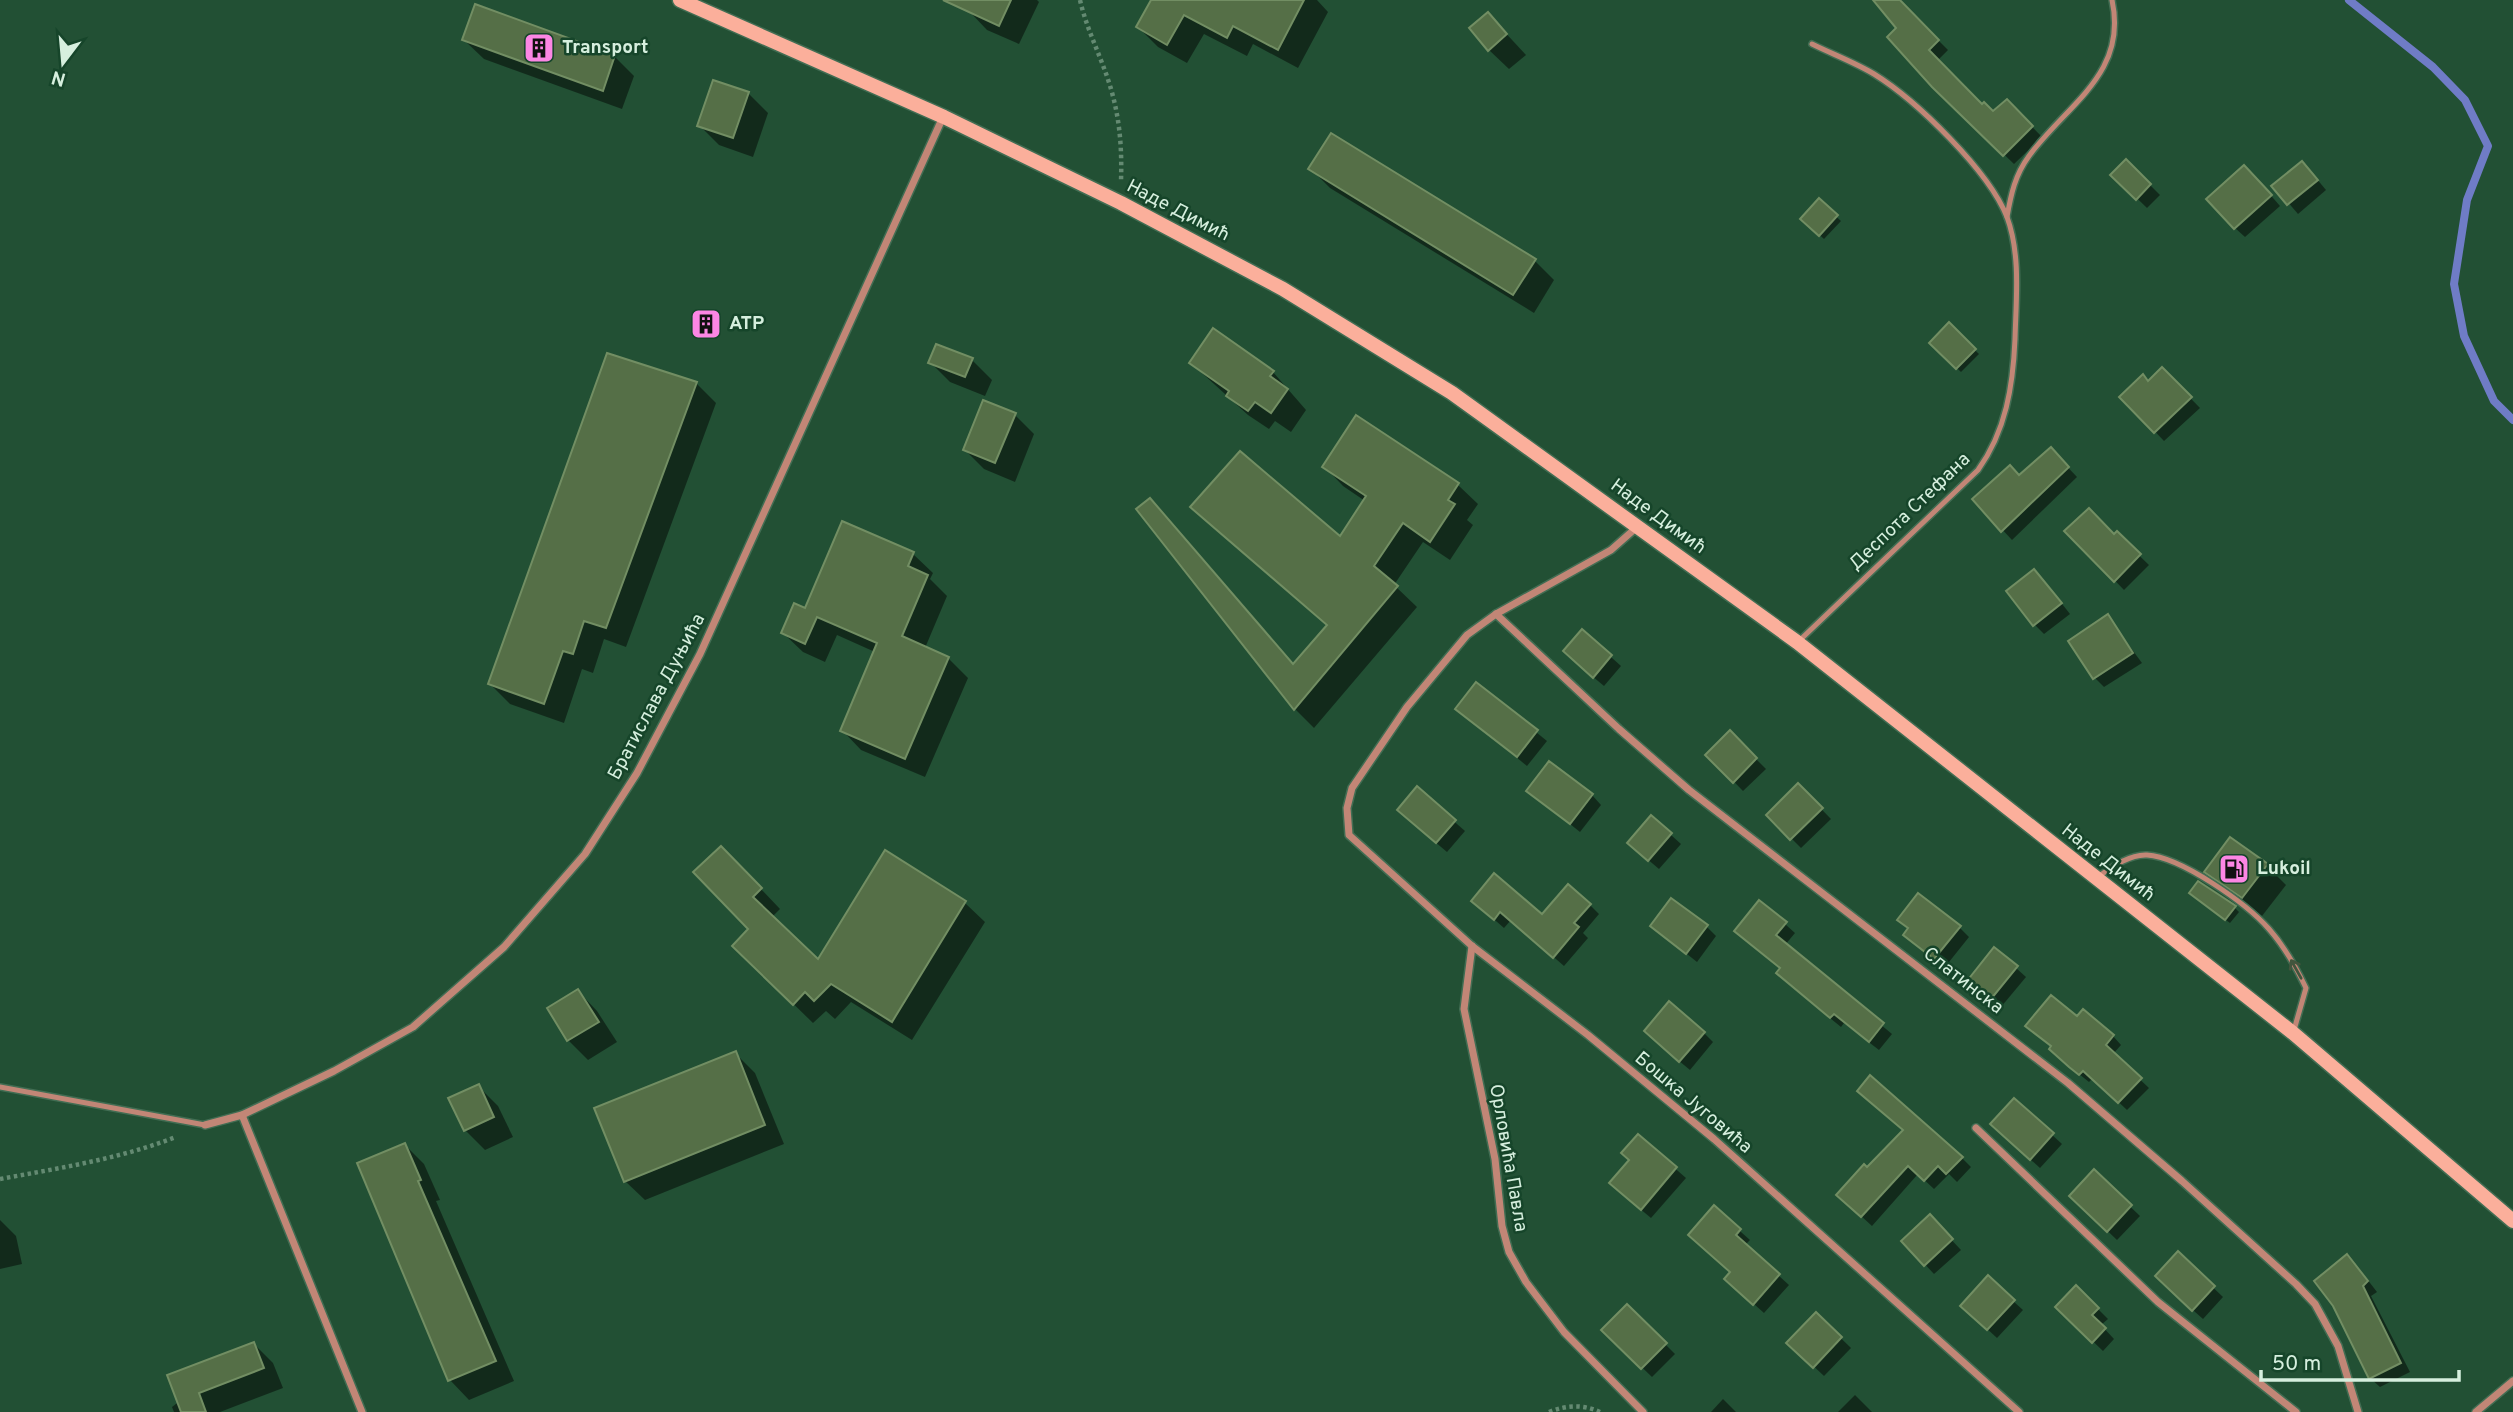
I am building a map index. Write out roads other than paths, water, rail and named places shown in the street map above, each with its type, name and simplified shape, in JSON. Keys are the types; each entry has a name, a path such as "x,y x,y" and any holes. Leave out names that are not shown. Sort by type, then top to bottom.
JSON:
{"main road":[{"name":"Наде Димић","path":"680,0 944,117 1121,203 1283,289 1403,361 1797,642 2293,1033 2513,1221"}],"street":[{"name":"Братислава Дуњића","path":"205,1125 242,1115 334,1071 413,1027 504,947 585,854 637,773 700,654 944,117"},
{"path":"1496,614 1611,550 1637,526"},
{"name":"Бошка Југовића","path":"1496,614 1467,635 1407,707 1352,788 1347,823 1349,835 1472,946 1588,1035 1714,1139 2019,1412"},
{"name":"Слатинска","path":"1496,614 1689,790 2068,1083 2285,1275 2315,1304 2324,1319 2338,1346 2358,1412"},
{"name":"Орловића Павла","path":"1472,946 1464,1009 1495,1159 1502,1226 1509,1252 1526,1282 1564,1332 1643,1412"},
{"path":"242,1115 362,1412"},
{"path":"1976,1128 2158,1301 2296,1412"},
{"path":"2476,1412 2513,1381"}],"lane":[{"name":"Деспота Стефана","path":"2007,217 2013,183 2029,156 2099,78 2110,53 2116,20 2112,0"},
{"name":"Деспота Стефана","path":"1797,642 1978,470 1995,446 2005,414 2014,364 2017,284 2015,252 2007,217 1980,171 1904,95 1873,74 1812,44"},
{"path":"2097,878 2118,864 2144,855 2175,860 2238,903 2268,927 2306,988 2293,1033"},
{"path":"0,1087 205,1125"}],"waterway":[{"path":"2349,0 2433,67 2465,100 2488,146 2467,200 2454,284 2464,336 2494,401 2513,420"}],"place":[{"name":"Transport","path":"539,48"},
{"name":"ATP","path":"706,324"},
{"name":"Lukoil","path":"2234,869"}]}
